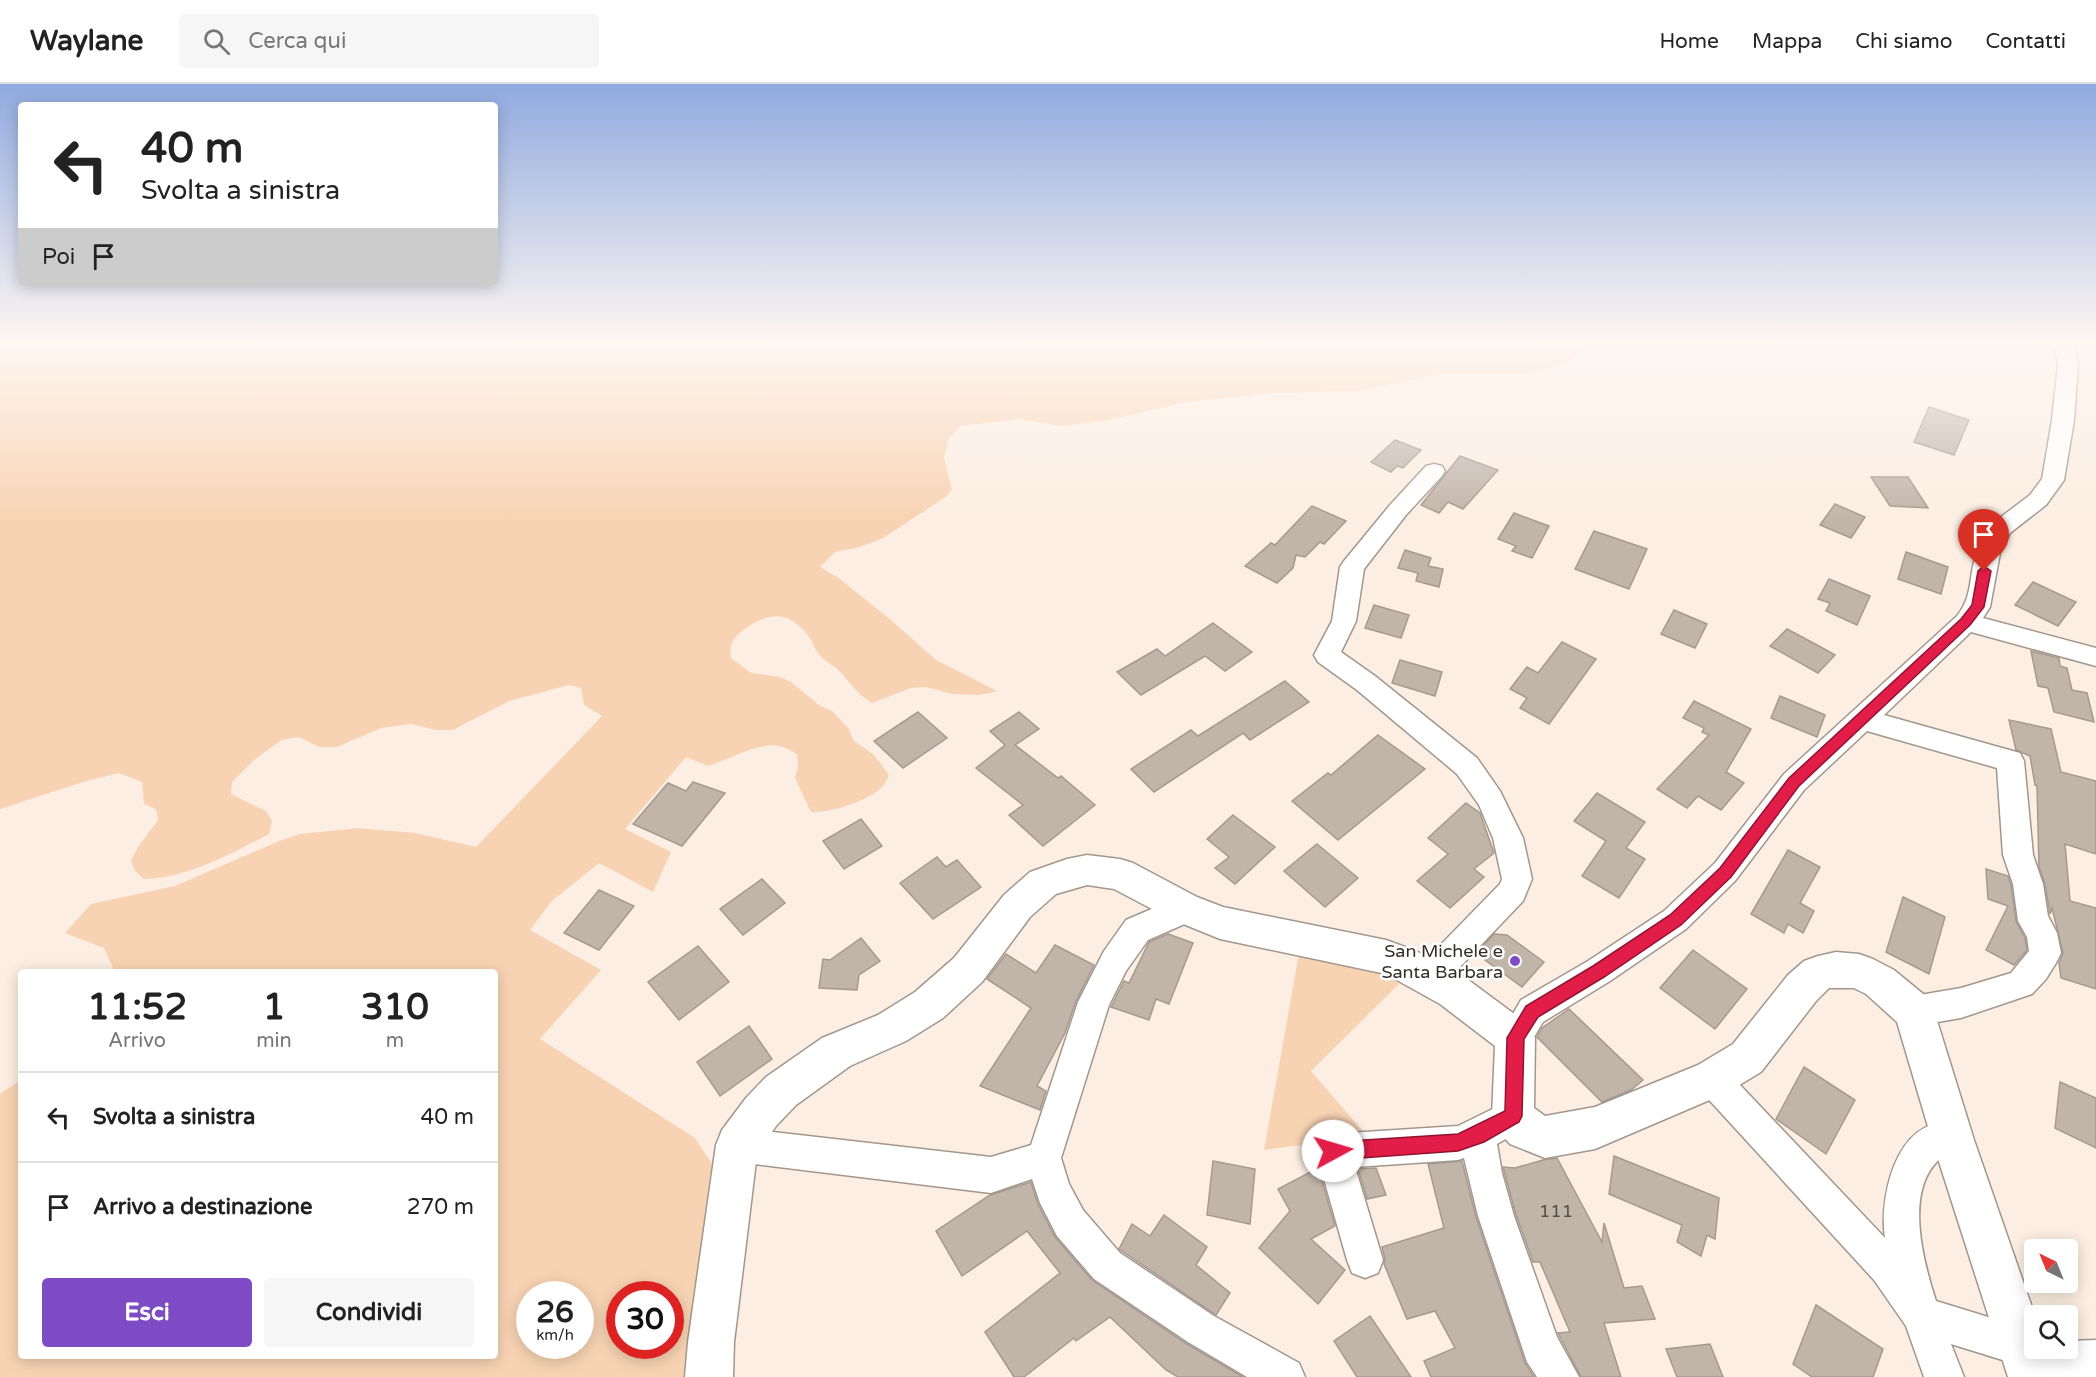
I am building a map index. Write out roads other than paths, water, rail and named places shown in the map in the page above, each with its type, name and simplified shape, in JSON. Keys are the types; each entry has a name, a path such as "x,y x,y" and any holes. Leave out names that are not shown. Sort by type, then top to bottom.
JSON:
{"street":[{"path":"2027,1362 1953,1140 1914,1011 1880,982 1859,971 1836,969 1818,973 1802,988 1747,1058 1712,1079 1594,1128 1545,1137 1525,1129 1513,1116 1515,1038 1532,1011 1599,971 1675,920 1725,873 1794,782 1966,622 1978,607 1988,553 2001,528 2038,500 2053,480 2065,401"},
{"path":"1430,977 1512,892 1517,879 1508,838 1490,799 1467,766 1366,683 1327,655 1344,621 1352,567 1398,510 1434,471"},
{"path":"1966,622 2096,657"},
{"path":"1862,720 2010,761 2018,855 2028,884 2033,921 2042,933 2045,953 2036,969 2021,984 1961,1003 1914,1011"},
{"path":"709,1377 719,1274 737,1145 761,1112 781,1091 836,1052 892,1028 929,1005 968,970 1017,906 1043,883 1067,874 1087,870 1120,874 1184,908 1220,923 1406,963 1430,977 1515,1038"},
{"path":"1184,908 1176,914 1137,930 1115,961 1094,1002 1044,1158 1053,1191 1070,1223 1107,1266 1201,1329 1285,1377"},
{"path":"1712,1079 1887,1267 1922,1316 2027,1362 2096,1359"},
{"path":"1365,1260 1333,1151 1458,1143 1478,1136 1513,1116"},
{"path":"1478,1136 1484,1173 1496,1216 1541,1348 1558,1377"},
{"path":"1944,1377 1922,1316 1903,1251 1902,1205 1905,1182 1913,1160 1924,1149 1941,1139 1953,1140"},
{"path":"737,1145 991,1175 1044,1158"}],"place":[{"name":"San Michele e Santa Barbara","path":"1515,961"}]}
